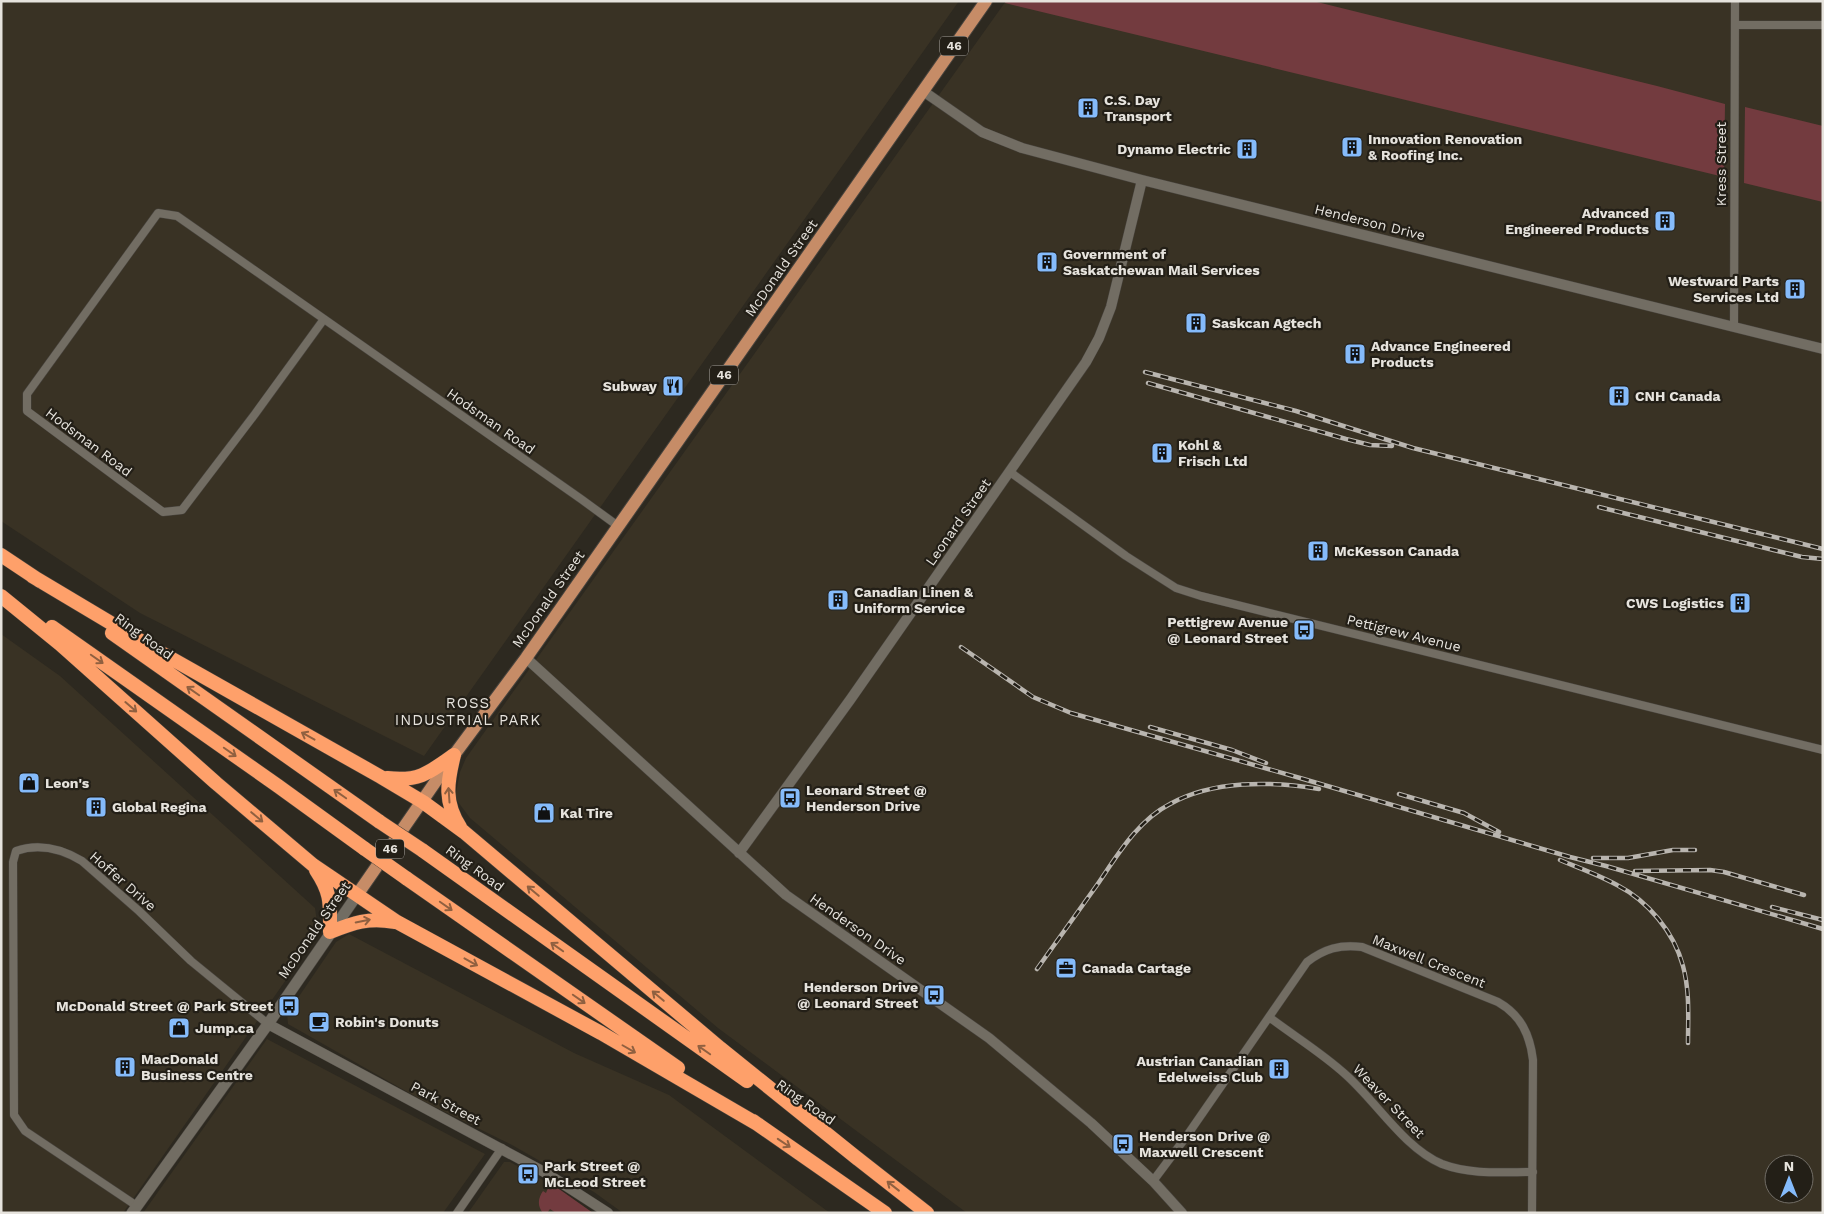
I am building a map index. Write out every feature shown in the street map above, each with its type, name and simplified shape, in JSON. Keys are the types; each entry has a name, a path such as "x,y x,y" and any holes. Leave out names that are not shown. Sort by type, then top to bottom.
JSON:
{"highway":[{"name":"Ring Road","path":"1,555 858,1159 927,1213"},
{"path":"32,576 151,647 423,802 464,832 720,1048 858,1159"},
{"path":"1,589 81,648 406,878 885,1213"},
{"path":"1,596 60,644 216,783 313,865 397,922 600,1033 759,1126"},
{"path":"381,777 403,780 416,778 430,772 454,755"},
{"path":"454,755 448,780 449,805 452,815 464,832"},
{"path":"313,865 330,894 330,932 365,920 378,919 397,922"}],"main road":[{"name":"McDonald Street","path":"135,1209 268,1024 454,755 526,658 986,1"}],"street":[{"name":"Kress Street","path":"1734,326 1735,1"},
{"path":"1735,25 1823,25"},
{"name":"Henderson Drive","path":"923,91 982,132 1022,148 1142,180 1823,349"},
{"name":"Leonard Street","path":"739,853 847,704 1086,362 1099,338 1111,307 1142,180"},
{"name":"Hodsman Road","path":"324,319 182,510 163,512 27,411 27,394 158,213 177,216 324,319 618,526"},
{"name":"Pettigrew Avenue","path":"1010,472 1126,556 1176,588 1823,750"},
{"name":"Henderson Drive","path":"526,658 786,895 989,1038 1065,1100 1153,1181 1182,1213"},
{"name":"Hoffer Drive","path":"135,1209 25,1132 14,1115 13,872 16,851 29,846 44,847 72,855 140,911 192,961 268,1024"},
{"name":"Maxwell Crescent","path":"1153,1181 1191,1130 1307,962 1322,952 1345,946 1362,947 1506,1007 1524,1027 1532,1051 1532,1213"},
{"name":"Weaver Street","path":"1269,1017 1344,1073 1368,1095 1412,1144 1431,1158 1458,1169 1532,1172"},
{"name":"Park Street","path":"268,1024 502,1148 575,1190 608,1213"},
{"path":"457,1213 502,1148"}],"shaded area":[{"path":"1,1 959,1 424,756 140,613 1,521"},
{"path":"1006,1 1823,1 1823,1213 967,1213 718,1028 470,818 455,798 460,772 466,758"},
{"path":"1006,1 1313,1 1725,104 1724,177 1005,3"},
{"path":"1745,107 1823,126 1823,202 1744,183"},
{"path":"1,634 60,676 315,908 318,929 311,944 123,1213 1,1213"},
{"path":"349,934 574,1053 669,1095 830,1213 623,1213 594,1192 512,1145 425,1102 288,1024 287,1014 336,942"},
{"path":"267,1039 485,1154 443,1213 143,1213"},
{"path":"504,1162 510,1162 559,1189 593,1213 468,1213"},
{"path":"554,1186 593,1213 556,1213 550,1209 547,1213 543,1213 539,1205 540,1196 543,1191 546,1193 548,1188"}],"railway":[{"path":"1145,372 1296,411 1413,448 1823,549"},
{"path":"1148,383 1346,439 1370,445 1392,446"},
{"path":"1599,507 1802,557 1823,559"},
{"path":"961,647 1033,697 1071,713 1823,929"},
{"path":"1150,727 1232,750 1266,763"},
{"path":"1037,969 1120,851 1138,829 1158,811 1187,796 1205,790 1243,784 1301,786 1319,789"},
{"path":"1399,794 1464,813 1499,832"},
{"path":"1593,858 1628,858 1673,850 1695,850"},
{"path":"1560,860 1603,878 1628,892 1649,909 1666,930 1679,953 1687,985 1688,1043"},
{"path":"1635,871 1710,870 1724,872 1804,895"},
{"path":"1772,907 1823,920"}],"place":[{"name":"C.S. Day Transport","path":"1088,108"},
{"name":"Innovation Renovation & Roofing Inc.","path":"1352,147"},
{"name":"Dynamo Electric","path":"1247,149"},
{"name":"Advanced Engineered Products","path":"1665,221"},
{"name":"Government of Saskatchewan Mail Services","path":"1047,262"},
{"name":"Westward Parts Services Ltd","path":"1795,289"},
{"name":"Saskcan Agtech","path":"1196,323"},
{"name":"Advance Engineered Products","path":"1355,354"},
{"name":"Subway","path":"673,386"},
{"name":"CNH Canada","path":"1619,396"},
{"name":"Kohl & Frisch Ltd","path":"1162,453"},
{"name":"McKesson Canada","path":"1318,551"},
{"name":"Canadian Linen & Uniform Service","path":"838,600"},
{"name":"CWS Logistics","path":"1740,603"},
{"name":"Pettigrew Avenue @ Leonard Street","path":"1304,630"},
{"name":"Leon's","path":"29,783"},
{"name":"Leonard Street @ Henderson Drive","path":"790,798"},
{"name":"Global Regina","path":"96,807"},
{"name":"Kal Tire","path":"544,813"},
{"name":"Canada Cartage","path":"1066,968"},
{"name":"Henderson Drive @ Leonard Street","path":"934,995"},
{"name":"McDonald Street @ Park Street","path":"289,1006"},
{"name":"Robin's Donuts","path":"319,1022"},
{"name":"Jump.ca","path":"179,1028"},
{"name":"MacDonald Business Centre","path":"125,1067"},
{"name":"Austrian Canadian Edelweiss Club","path":"1279,1069"},
{"name":"Henderson Drive @ Maxwell Crescent","path":"1123,1144"},
{"name":"Park Street @ McLeod Street","path":"528,1174"}],"district":[{"name":"ROSS INDUSTRIAL PARK","path":"468,712"}]}
